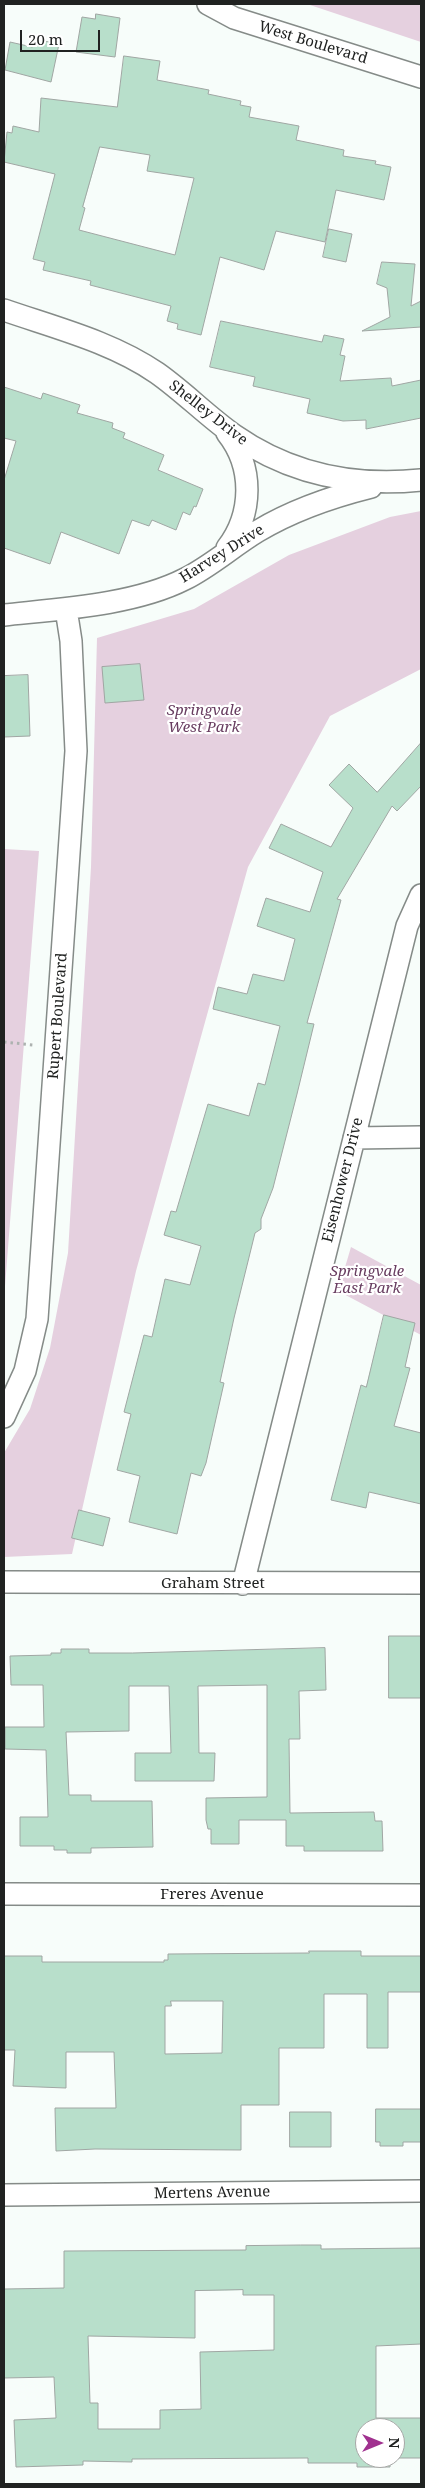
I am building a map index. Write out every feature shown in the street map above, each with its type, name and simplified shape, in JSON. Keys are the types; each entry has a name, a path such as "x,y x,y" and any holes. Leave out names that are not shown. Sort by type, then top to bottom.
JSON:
{"street":[{"name":"West Boulevard","path":"208,4 234,18 421,77"},
{"name":"Shelley Drive","path":"4,310 103,344 126,355 157,373 217,422 252,447 294,466 338,479 383,483 413,481"},
{"path":"214,561 232,541 241,524 248,485 240,454 233,440 217,422"},
{"name":"Harvey Drive","path":"4,615 66,609 153,592 185,579 257,531 313,504 358,490 413,481"},
{"name":"Rupert Boulevard","path":"4,1417 25,1371 37,1319 76,751 71,641 66,609"},
{"name":"Eisenhower Drive","path":"243,1584 407,926 421,895"},
{"path":"354,1138 421,1137"},
{"name":"Graham Street","path":"4,1582 421,1583"},
{"name":"Freres Avenue","path":"4,1894 421,1895"},
{"name":"Mertens Avenue","path":"4,2195 421,2191"}],"green space":[{"path":"307,4 421,4 421,42"},
{"name":"Springvale West Park","path":"421,511 421,669 330,716 248,867 136,1271 72,1554 4,1557 4,1453 30,1409 50,1348 68,1253 91,867 97,638 194,609 289,555 390,517"},
{"path":"4,849 39,851 4,1299"},
{"name":"Springvale East Park","path":"351,1247 421,1285 421,1335 338,1291"}],"building":[{"path":"96,14 120,18 115,57 76,52 82,17 95,19"},
{"path":"33,39 59,44 51,82 5,70 10,42 32,47"},
{"path":"124,56 160,61 157,80 209,90 208,94 241,101 240,105 251,107 249,117 299,126 296,140 344,150 343,156 376,161 375,164 391,167 384,200 336,190 325,242 276,231 264,270 220,257 201,335 177,329 178,324 167,321 171,306 90,285 91,281 43,270 45,262 33,259 55,174 4,162 7,132 12,133 13,126 39,132 41,98 117,107","holes":["100,147 150,155 147,171 194,178 175,255 79,230 85,208 83,207"]},
{"path":"329,229 352,234 346,262 323,257"},
{"path":"382,262 415,264 411,306 421,301 421,327 362,331 390,317 387,288 377,284"},
{"path":"221,321 322,342 324,335 344,339 340,355 345,356 340,381 391,378 392,386 421,380 421,418 366,429 366,420 343,421 307,413 310,399 253,386 255,377 210,367"},
{"path":"4,387 41,399 43,393 80,405 77,413 113,423 112,428 125,433 123,438 164,455 158,470 203,489 196,507 194,506 190,515 183,512 176,530 152,520 149,526 132,520 119,554 61,532 50,564 4,548 4,480 16,441 4,438"},
{"path":"140,664 144,700 105,703 102,667"},
{"path":"28,675 30,736 4,737 4,676"},
{"path":"421,743 421,786 397,811 392,806 337,899 341,900 307,1023 314,1024 273,1188 261,1219 261,1229 255,1233 234,1318 220,1382 224,1383 206,1463 201,1476 191,1473 177,1534 129,1522 140,1476 117,1470 131,1414 124,1412 144,1335 152,1337 165,1279 190,1285 201,1246 164,1235 171,1211 176,1212 208,1104 249,1116 258,1083 265,1085 280,1026 213,1009 218,987 247,994 253,974 284,981 295,939 257,926 266,898 310,912 323,872 269,848 281,824 331,847 353,808 329,785 349,764 377,792"},
{"path":"384,1315 415,1323 405,1367 410,1368 394,1426 421,1433 421,1504 369,1492 366,1508 331,1500 361,1385 366,1387"},
{"path":"79,1510 110,1518 103,1546 72,1538"},
{"path":"389,1636 421,1636 421,1698 389,1698"},
{"path":"325,1648 326,1690 299,1691 300,1739 289,1739 290,1813 374,1812 375,1821 382,1821 383,1851 304,1851 304,1846 286,1846 286,1820 239,1820 239,1844 211,1844 211,1829 208,1829 206,1820 206,1798 267,1797 267,1685 198,1686 199,1753 215,1753 214,1781 135,1781 135,1753 171,1753 169,1686 129,1686 129,1731 66,1732 69,1795 91,1795 91,1801 152,1801 153,1847 91,1848 91,1853 67,1853 67,1850 54,1850 54,1846 20,1846 20,1817 48,1817 46,1750 5,1749 5,1727 44,1727 43,1685 11,1685 10,1656 51,1655 51,1653 61,1653 61,1649 89,1649 89,1653 132,1653"},
{"path":"309,1951 361,1951 361,1956 421,1956 421,1992 388,1992 388,2048 367,2048 367,1994 324,1994 324,2048 279,2048 279,2105 241,2105 241,2150 95,2149 56,2151 55,2108 116,2108 114,2052 66,2052 66,2088 13,2086 15,2050 4,2050 4,1956 42,1956 42,1962 164,1962 164,1960 168,1960 168,1954 309,1953","holes":["171,2001 223,2001 222,2053 165,2054 165,2006 171,2006"]},
{"path":"376,2109 421,2109 421,2142 403,2142 403,2146 380,2146 380,2142 376,2142"},
{"path":"290,2112 331,2112 331,2147 290,2147"},
{"path":"321,2245 321,2249 421,2248 421,2344 376,2346 376,2418 355,2418 355,2463 308,2463 308,2458 132,2459 132,2462 83,2461 83,2465 16,2467 14,2420 56,2418 54,2377 4,2378 4,2289 64,2288 64,2251 246,2250 246,2246","holes":["243,2290 243,2295 274,2295 274,2350 200,2352 201,2409 160,2410 160,2429 98,2429 98,2403 90,2403 88,2336 195,2338 195,2291"]},
{"path":"405,2418 421,2418 421,2458 405,2458"}]}
